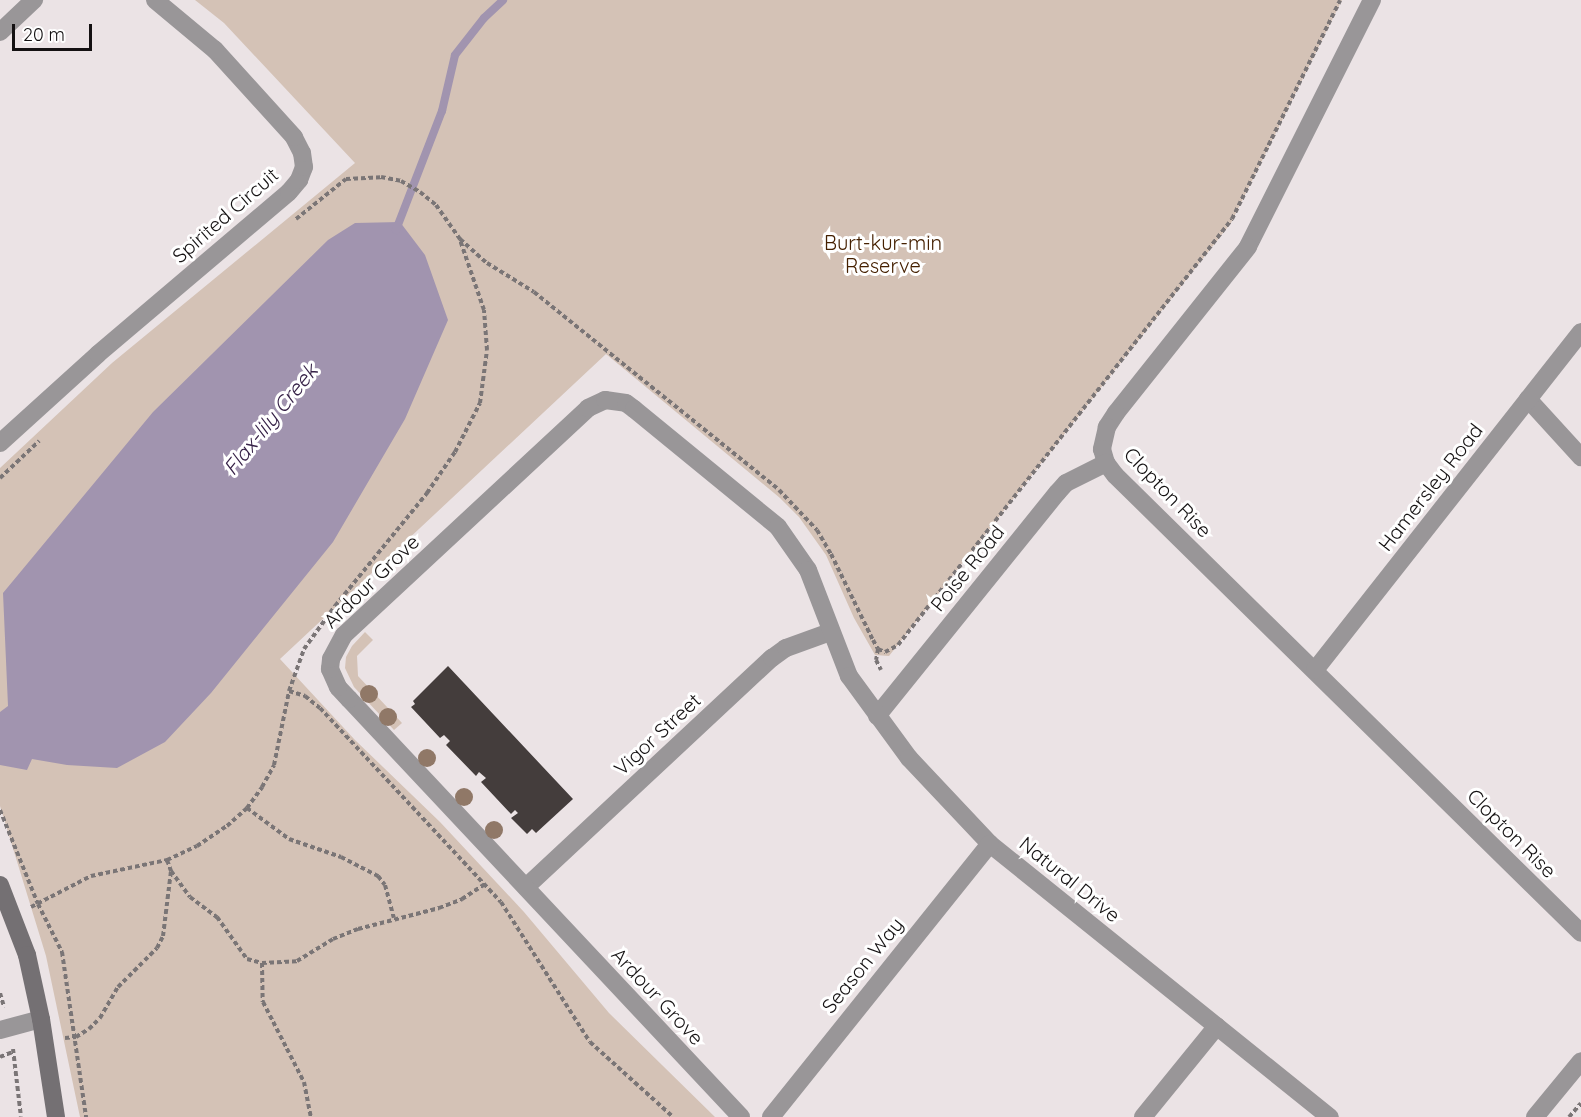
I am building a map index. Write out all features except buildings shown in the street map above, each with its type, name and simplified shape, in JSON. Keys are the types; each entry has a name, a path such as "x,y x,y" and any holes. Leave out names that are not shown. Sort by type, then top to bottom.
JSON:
{"street":[{"path":"0,32 34,0"},
{"name":"Spirited Circuit","path":"0,443 98,354 289,192 299,180 304,167 302,153 294,137 215,50 155,0"},
{"name":"Clopton Rise","path":"1372,0 1248,247 1107,427 1102,449 1106,463 1581,933"},
{"name":"Hamersley Road","path":"1315,670 1581,332"},
{"path":"1528,399 1581,457"},
{"name":"Ardour Grove","path":"741,1117 338,687 330,669 331,659 344,635 588,408 605,400 626,403 754,505 778,527 808,570 830,632"},
{"name":"Poise Road","path":"877,716 1066,483 1106,463"},
{"name":"Natural Drive","path":"830,632 849,676 877,716 909,758 990,844 1330,1117"},
{"name":"Vigor Street","path":"526,887 772,658 786,648 830,632"},
{"name":"Season Way","path":"771,1117 990,844"},
{"path":"0,885 27,955 41,1019 56,1117"},
{"path":"4,1028 41,1019"},
{"path":"1143,1117 1217,1026"},
{"path":"1535,1117 1581,1061"}],"path":[{"path":"878,650 885,652 898,645 1232,219 1340,0"},
{"path":"295,220 339,183 362,177 401,181 420,192 436,205 460,239 487,263 534,292 779,490 817,530 878,650 876,660 881,670"},
{"path":"12,915 91,876 167,860 227,826 247,808 262,787 274,765 289,691 297,664 317,630 427,493 455,452 480,403 487,350 484,310 460,239"},
{"path":"0,478 40,440"},
{"path":"289,691 305,696 320,708 484,885 511,916 520,937 590,1042 673,1117"},
{"path":"247,808 289,839 341,856 378,876 384,885 394,918"},
{"path":"167,860 171,871 190,897 217,917 247,959 261,963 297,961 333,939 394,918 439,908 462,899 484,885 505,865"},
{"path":"45,1042 76,1037 89,1029 100,1018 118,987 158,948 163,936 171,871"},
{"path":"261,963 262,1002 304,1082 311,1117"},
{"path":"0,993 4,1028 14,1051 21,1117"},
{"path":"0,1057 14,1051"},
{"path":"1569,1117 1581,1102"}],"green space":[{"name":"Burt-kur-min Reserve","path":"195,0 1342,0 1231,223 889,656 875,655 854,618 826,555 799,517 780,498 606,354 280,659 355,740 440,822 524,912 609,1013 715,1117 80,1117 46,956 0,806 0,468 112,363 355,163 224,23"},
{"path":"365,632 373,640 357,656 358,676 402,723 394,730 354,687 345,668 346,657 352,646"}],"water":[{"path":"400,222 425,255 448,320 405,419 333,542 211,693 165,742 117,768 67,765 32,759 27,770 0,765 0,712 8,706 3,593 153,412 328,240 355,223"}],"waterway":[{"name":"Flax-lily Creek","path":"396,230 442,111 455,55 484,18 503,0"}]}
